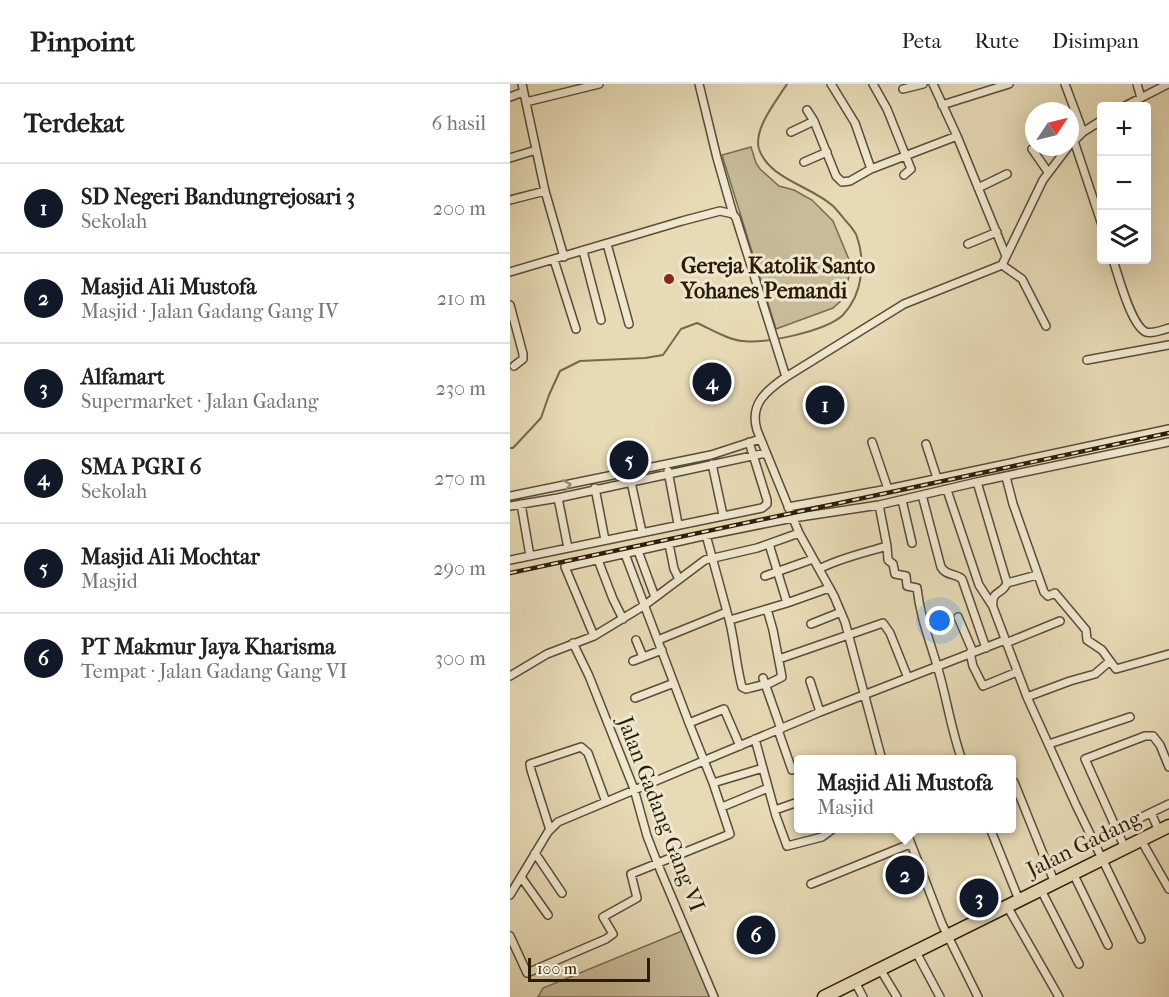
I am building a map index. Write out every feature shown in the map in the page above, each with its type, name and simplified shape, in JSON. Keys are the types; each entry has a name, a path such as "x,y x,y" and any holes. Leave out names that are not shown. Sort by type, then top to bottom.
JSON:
{"highway":[{"name":"Jalan Gadang","path":"824,997 1054,881 1164,829"}],"street":[{"path":"522,84 536,150 564,257"},
{"path":"526,102 599,84"},
{"path":"699,84 733,214 786,377"},
{"path":"831,84 855,123 872,169"},
{"path":"873,84 887,110 912,170 904,175"},
{"path":"903,89 923,84"},
{"path":"933,84 1006,256"},
{"path":"942,105 1008,84"},
{"path":"1065,84 1083,132"},
{"path":"1137,84 1141,98"},
{"path":"1133,102 1168,84"},
{"path":"510,97 523,93"},
{"path":"807,110 814,121 836,176 842,182 850,181 872,169 957,136"},
{"path":"791,132 814,121"},
{"path":"1079,136 1097,123"},
{"path":"510,158 536,150"},
{"path":"804,162 827,152"},
{"path":"1037,156 1048,172"},
{"path":"881,755 841,612 788,507 754,423 756,407 770,388 904,304 1002,266 1036,194 1048,172 1061,156"},
{"path":"1075,156 1097,215"},
{"path":"978,188 1007,174"},
{"path":"510,200 546,190"},
{"path":"510,272 720,211 733,214"},
{"path":"968,244 997,232"},
{"path":"608,244 629,324"},
{"path":"583,251 601,320"},
{"path":"554,260 576,329"},
{"path":"1114,264 1124,294 1139,327 1146,332 1169,328"},
{"path":"1002,266 1022,279 1046,326"},
{"path":"510,305 523,354 523,359 514,366"},
{"path":"1088,360 1169,345"},
{"path":"788,507 888,489 1169,429"},
{"path":"510,496 711,455 760,439"},
{"path":"510,560 762,508 767,504 749,442"},
{"path":"872,442 888,489"},
{"path":"594,636 565,567 706,535 793,518 879,505 1169,442"},
{"path":"926,444 936,478"},
{"path":"510,506 713,466 766,453"},
{"path":"711,455 723,515"},
{"path":"666,465 678,524"},
{"path":"1006,477 1044,592 1048,596 1055,593 1060,597 1086,630 1087,640 1102,650 1116,669 1169,654"},
{"path":"593,480 605,540"},
{"path":"631,482 642,532"},
{"path":"977,482 1007,583 1004,589 992,597 993,607"},
{"path":"947,490 979,585 993,607 1027,697 1141,939"},
{"path":"922,495 941,567 945,573 962,579 986,648"},
{"path":"558,498 568,548"},
{"path":"902,500 912,543"},
{"path":"521,504 530,556"},
{"path":"879,505 888,560 893,564 895,574 906,576 907,586 917,588 922,619 938,666 955,741 960,755"},
{"path":"510,675 532,661 594,636 623,619 705,560 734,555 799,532"},
{"path":"706,535 734,633 735,661 742,687 746,689 764,680"},
{"path":"669,544 674,569 679,579"},
{"path":"769,544 787,603"},
{"path":"819,569 839,559 887,546"},
{"path":"638,551 656,597"},
{"path":"510,936 527,973 606,939 613,934 603,917 637,898 631,874 730,834 722,807 626,554"},
{"path":"765,576 813,559"},
{"path":"598,560 612,599 623,619"},
{"path":"1007,583 1037,575"},
{"path":"730,620 829,588"},
{"path":"764,680 770,683 783,676 767,609"},
{"path":"658,640 727,612"},
{"path":"810,624 841,612"},
{"path":"958,617 977,676 985,687 1017,672"},
{"path":"510,895 550,830 558,822 820,712 1060,621"},
{"path":"779,659 883,623 890,633 908,678"},
{"path":"636,640 643,657"},
{"name":"Jalan Gadang Gang VI","path":"573,643 589,676 634,789 657,863 714,997"},
{"path":"633,661 662,650"},
{"path":"1027,697 1095,674 1110,661"},
{"path":"764,680 792,770"},
{"path":"810,681 820,712"},
{"path":"635,698 674,683"},
{"path":"689,723 723,706 740,746"},
{"path":"1049,744 1130,717"},
{"path":"1125,848 1085,759 1145,736 1153,736 1160,745 1169,767"},
{"path":"755,739 768,788 788,846 824,837 828,833"},
{"path":"550,830 531,764 581,747 588,753 606,802"},
{"path":"713,783 763,768"},
{"path":"1016,787 1054,881"},
{"path":"722,807 768,788"},
{"path":"775,810 794,803"},
{"path":"1117,830 1169,804"},
{"path":"1150,813 1164,829"},
{"path":"907,833 948,936 978,997"},
{"path":"992,833 1019,900"},
{"path":"1141,840 1169,889"},
{"path":"811,884 910,844"},
{"path":"535,854 562,894"},
{"path":"1073,873 1108,945"},
{"path":"521,877 548,915"},
{"path":"1040,888 1079,964"},
{"path":"1007,906 1059,997"},
{"path":"916,952 940,997"},
{"path":"880,969 897,997"},
{"path":"855,982 863,997"}],"shaded area":[{"path":"751,147 760,169 779,186 794,190 812,200 833,221 850,262 844,298 833,308 776,329 722,155"},
{"path":"682,931 713,997 538,997 543,988"}],"waterway":[{"path":"510,448 513,448 541,418 560,371 580,361 663,355 681,329 697,323 737,340 780,338 810,331 835,321 850,307 859,287 862,266 856,234 833,206 781,175 764,159 759,149 759,133 772,106 787,84"}],"railway":[{"path":"510,573 1169,433"}],"place":[{"name":"Gereja Katolik Santo Yohanes Pemandi","path":"669,279"},
{"name":"SMA PGRI 6","path":"712,382"},
{"name":"SD Negeri Bandungrejosari 3","path":"825,405"},
{"name":"Masjid Ali Mochtar","path":"629,460"},
{"name":"Masjid Ali Mustofa","path":"905,875"},
{"name":"Alfamart","path":"979,898"},
{"name":"PT Makmur Jaya Kharisma","path":"756,935"}]}
